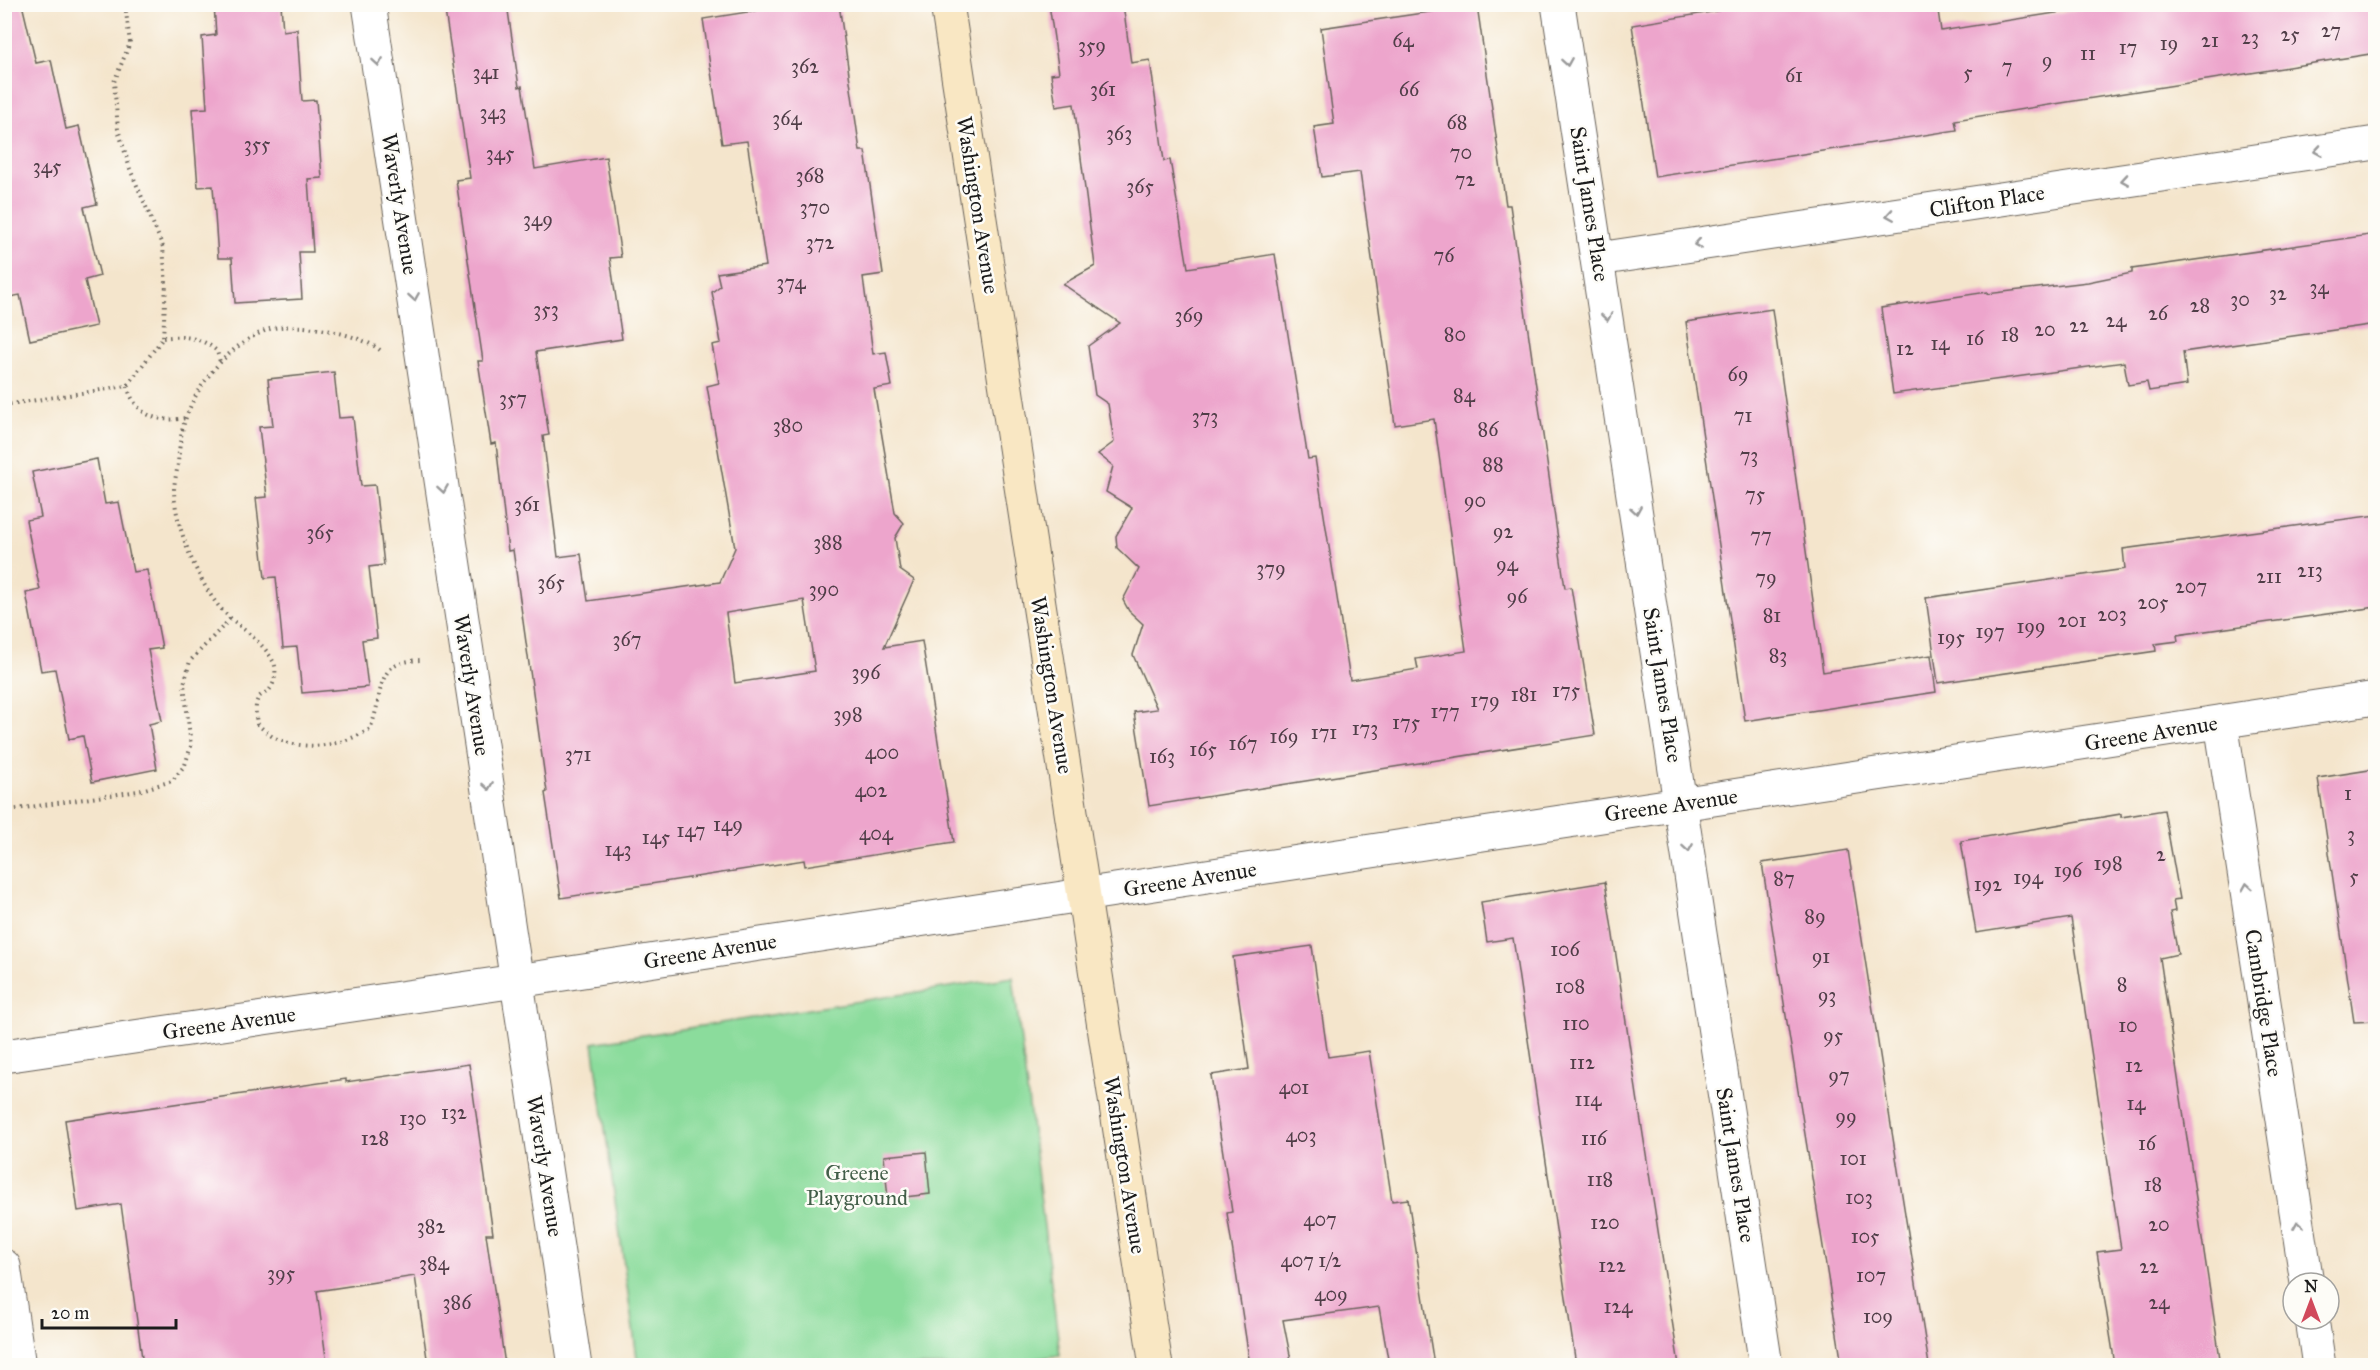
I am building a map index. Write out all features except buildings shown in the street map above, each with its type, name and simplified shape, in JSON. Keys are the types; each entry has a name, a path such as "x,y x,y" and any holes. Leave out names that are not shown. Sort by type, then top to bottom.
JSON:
{"main road":[{"name":"Washington Avenue","path":"947,4 1156,1365"}],"street":[{"name":"Waverly Avenue","path":"369,4 575,1365"},
{"name":"Saint James Place","path":"1558,4 1599,259 1766,1365"},
{"name":"Clifton Place","path":"1599,259 2376,143"},
{"name":"Greene Avenue","path":"4,1056 2376,699"},
{"name":"Cambridge Place","path":"2221,722 2305,1271"},
{"path":"4,1266 19,1365"},
{"path":"2314,1331 2319,1365"}],"path":[{"path":"4,405 127,386 163,338 166,284 163,247 130,169 118,129 114,82 130,43 124,4"},
{"path":"387,356 376,347 327,329 272,329 242,342 220,362 196,398 183,426 174,490 184,542 218,605 264,650 275,664 270,689 259,698 256,710 257,724 273,738 299,746 325,745 353,739 370,729 388,669 398,662 424,660"},
{"path":"163,338 183,335 196,339 217,351 220,362"},
{"path":"127,386 131,399 143,412 156,419 173,421 187,418"},
{"path":"4,811 138,791 172,781 185,765 191,746 184,684 190,661 231,618"}],"green space":[{"name":"Greene Playground","path":"1013,977 1060,1355 995,1366 638,1365 593,1043"}]}
